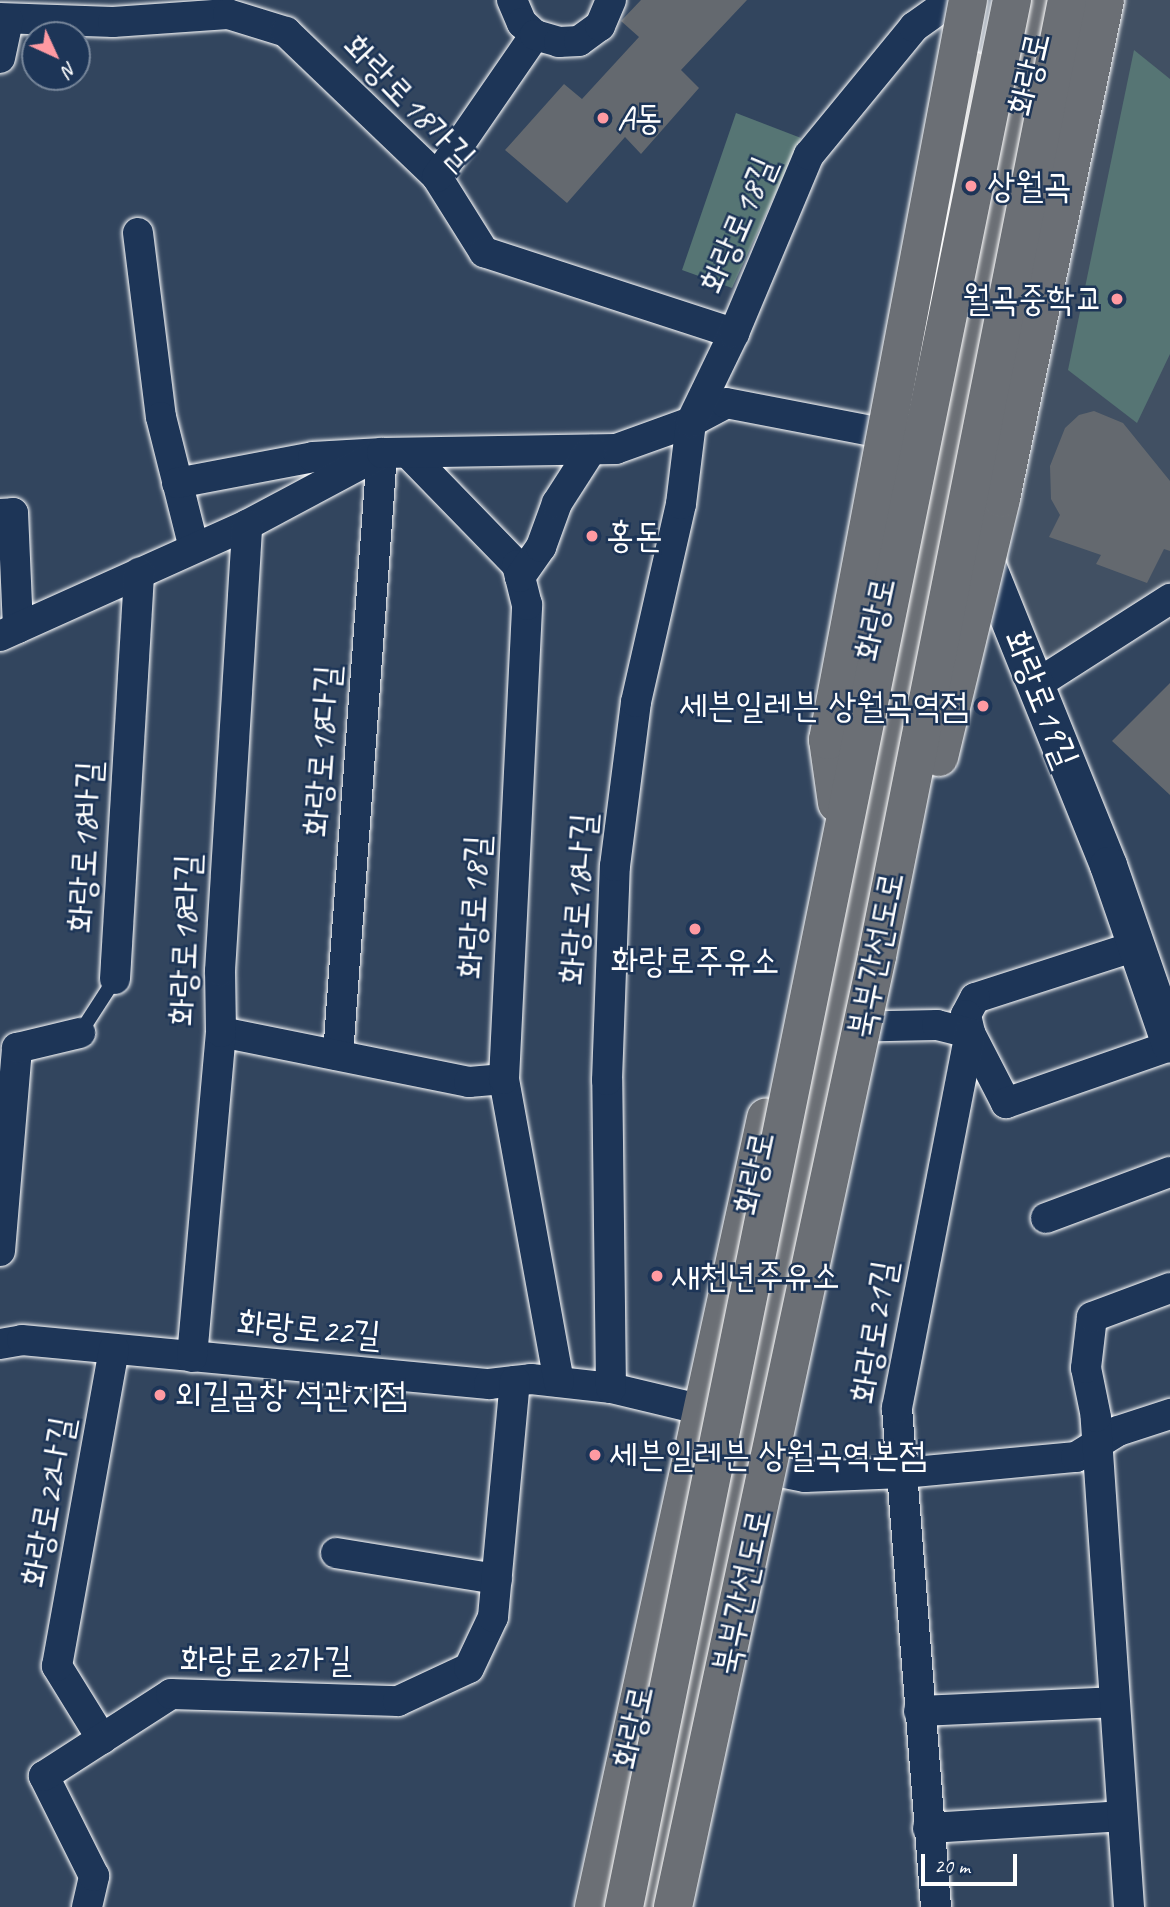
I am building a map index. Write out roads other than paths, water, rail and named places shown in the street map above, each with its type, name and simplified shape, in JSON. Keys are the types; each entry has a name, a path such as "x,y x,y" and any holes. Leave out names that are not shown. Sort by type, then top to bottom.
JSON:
{"main road":[{"path":"841,834 828,740 968,0"},
{"name":"화랑로","path":"643,1907 719,1557 750,1466 835,1027 931,446 986,0"},
{"name":"북부간선도로","path":"624,1907 1012,0"},
{"name":"화랑로","path":"594,1907 699,1409 931,446 1045,0"},
{"name":"북부간선도로","path":"673,1907 877,956 1068,0"},
{"path":"877,956 943,748 1001,498 1105,0"}],"street":[{"path":"512,0 517,16 535,35 559,42 579,41 600,26 611,0"},
{"name":"화랑로18길","path":"691,422 734,333 809,155 914,27 953,0"},
{"name":"화랑로18가길","path":"4,19 113,22 228,14 286,32 437,177 484,251 734,333"},
{"path":"0,58 4,19"},
{"path":"437,177 535,35"},
{"path":"138,233 161,417 194,548"},
{"path":"177,483 313,457 616,449 691,422 726,403 931,446"},
{"name":"화랑로18나길","path":"611,1388 607,1080 615,866 636,702 681,503 691,422"},
{"name":"화랑로19길","path":"931,446 1037,684 1136,946 1170,1045 1006,1103 970,1033"},
{"path":"520,577 541,547 557,503 591,450"},
{"path":"0,514 13,513 9,632 247,525 395,453"},
{"path":"395,453 517,565 520,577"},
{"name":"화랑로18다길","path":"338,1055 395,453"},
{"name":"화랑로18라길","path":"192,1357 221,1032 220,971 247,525"},
{"name":"화랑로18바길","path":"115,979 139,573"},
{"name":"화랑로18길","path":"520,577 527,605 504,1079 559,1382"},
{"path":"1037,684 1170,599"},
{"path":"835,1027 937,1025 970,1033 967,1015 975,998 1136,946"},
{"path":"221,1032 469,1082 504,1079"},
{"name":"화랑로18바길","path":"8,1046 80,1033"},
{"name":"화랑로21길","path":"936,1907 897,1408 970,1033"},
{"path":"0,1251 8,1046"},
{"path":"1046,1218 1170,1172"},
{"path":"1129,1907 1097,1443 1086,1368 1092,1317 1170,1288"},
{"name":"화랑로22길","path":"0,1344 22,1340 489,1384 514,1381 559,1382 611,1388 699,1409"},
{"name":"화랑로22나길","path":"102,1739 57,1666 114,1349"},
{"name":"화랑로22가길","path":"87,1907 94,1876 44,1776 171,1694 398,1701 469,1668 493,1617 514,1381"},
{"path":"750,1466 804,1477 903,1474 1076,1457 1097,1443 1170,1413"},
{"path":"336,1553 497,1579"},
{"path":"919,1711 1114,1702"},
{"path":"928,1828 1122,1816"}],"lane":[{"name":"화랑로18바길","path":"80,1033 115,979"}],"place":[{"name":"A동","path":"603,118"},
{"name":"상월곡","path":"971,186"},
{"name":"월곡중학교","path":"1117,299"},
{"name":"홍돈","path":"592,536"},
{"name":"세븐일레븐 상월곡역점","path":"983,706"},
{"name":"화랑로주유소","path":"695,929"},
{"name":"새천년주유소","path":"657,1276"},
{"name":"외길곱창 석관지점","path":"160,1395"},
{"name":"세븐일레븐 상월곡역본점","path":"595,1455"}]}
